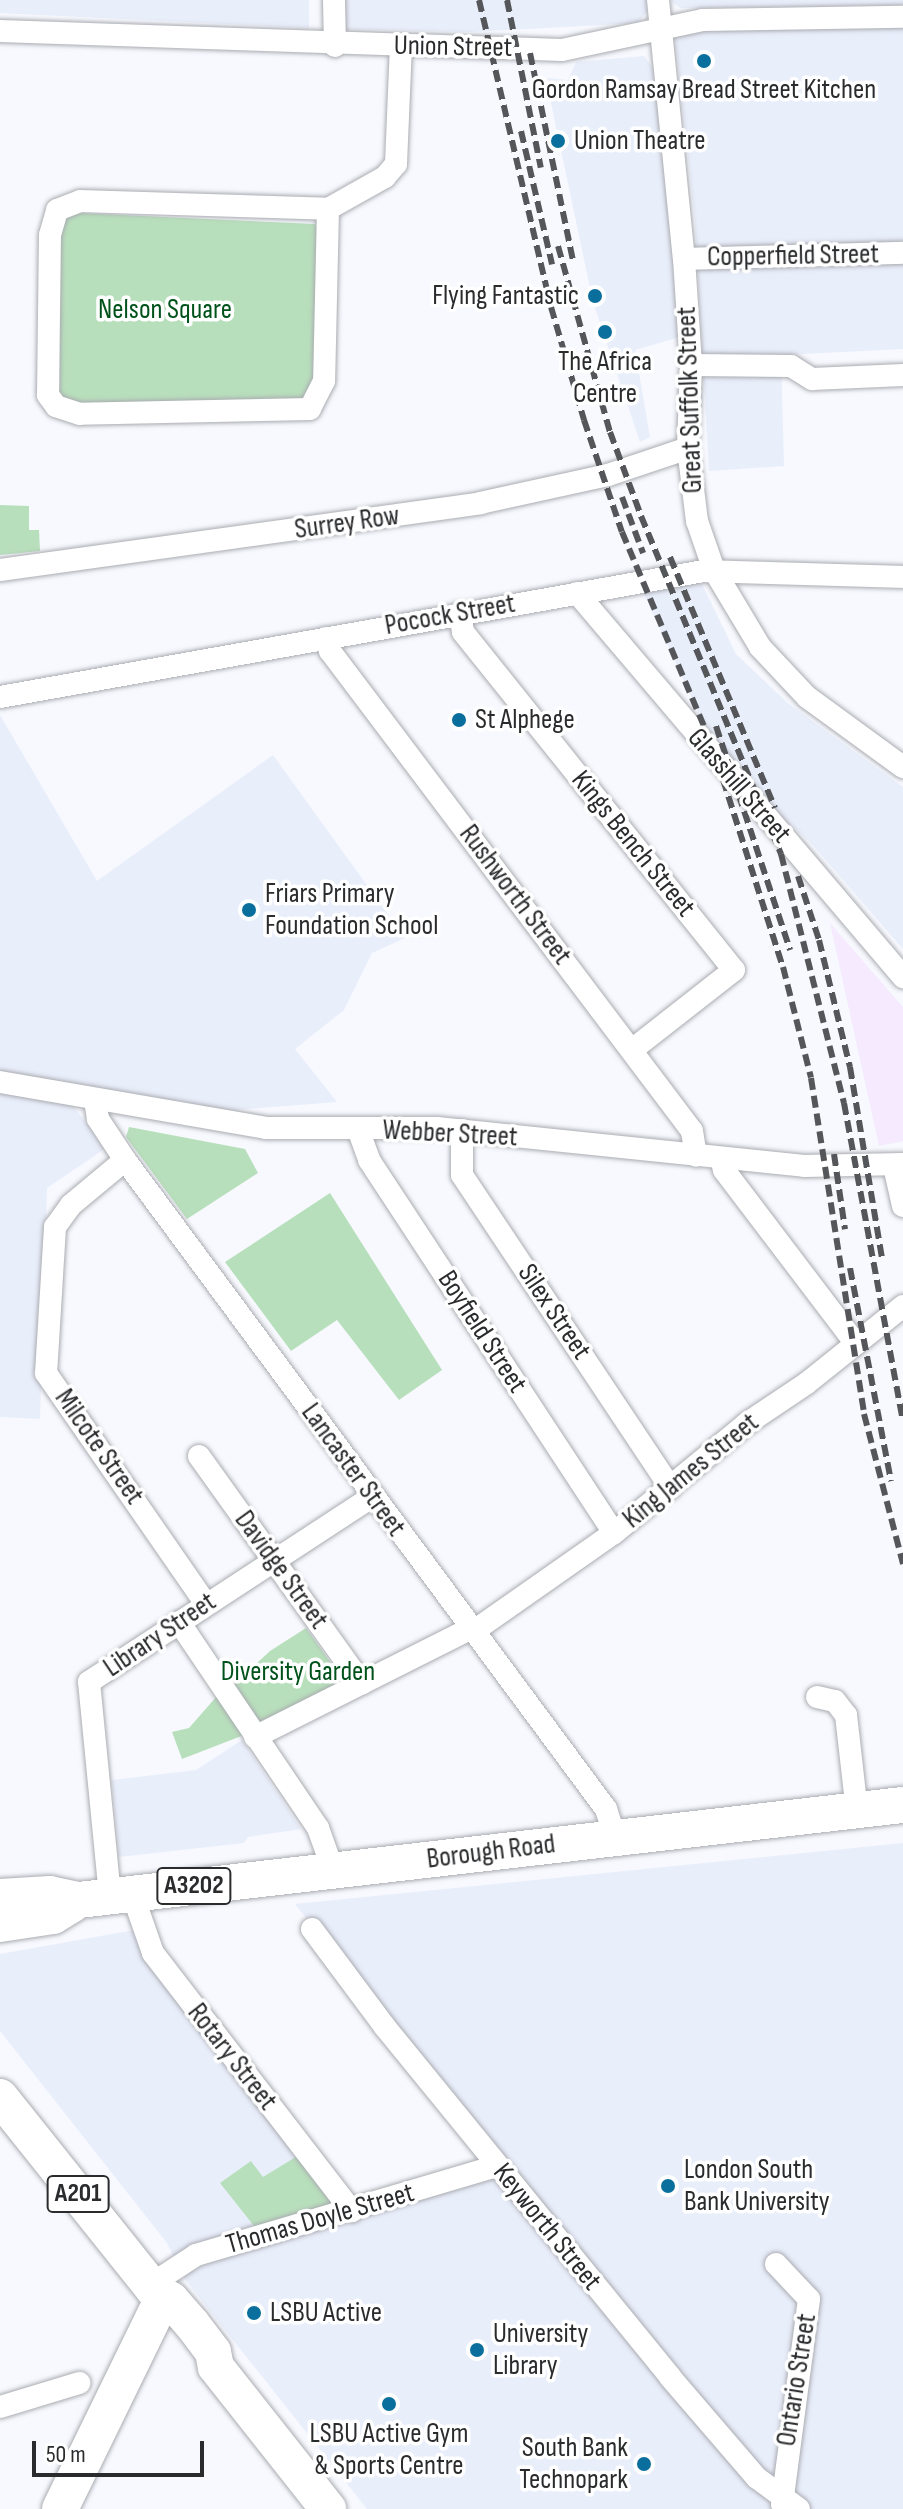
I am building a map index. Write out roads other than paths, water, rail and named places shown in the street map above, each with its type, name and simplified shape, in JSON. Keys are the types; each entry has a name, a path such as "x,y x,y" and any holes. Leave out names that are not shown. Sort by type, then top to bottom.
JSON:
{"main road":[{"name":"Borough Road","path":"0,1897 50,1894 107,1896 903,1805"},
{"name":"Borough Road","path":"0,1924 53,1916 107,1896"},
{"name":"A201","path":"0,2097 154,2296 194,2366 216,2367 328,2509"},
{"path":"60,2509 154,2296"}],"street":[{"path":"334,0 335,46"},
{"name":"Great Suffolk Street","path":"658,0 684,259 691,365 688,448 697,521 714,570 741,620 780,670 836,719 903,767"},
{"name":"Union Street","path":"0,31 335,46 562,50 703,20 903,17"},
{"path":"328,209 324,381 310,409 80,414 56,406 48,395 50,222 57,210 80,201 328,209 385,177 396,164 401,46"},
{"name":"Copperfield Street","path":"684,259 903,253"},
{"path":"691,365 791,366 812,379 903,375"},
{"name":"Surrey Row","path":"0,570 480,503 608,475 688,448"},
{"name":"Pocock Street","path":"0,697 714,570 903,577"},
{"name":"Glasshill Street","path":"577,593 903,977"},
{"name":"Kings Bench Street","path":"460,613 463,632 734,970 632,1050"},
{"name":"Rushworth Street","path":"326,638 330,651 692,1131 696,1156"},
{"name":"Webber Street","path":"0,1082 252,1127 462,1130 804,1166 898,1165"},
{"name":"Lancaster Street","path":"95,1100 98,1119 125,1160 606,1809 615,1837"},
{"name":"Boyfield Street","path":"358,1129 369,1160 614,1533"},
{"name":"Silex Street","path":"462,1130 462,1175 671,1488"},
{"path":"721,1158 724,1170 856,1344"},
{"name":"Milcote Street","path":"125,1160 71,1205 55,1227 46,1373 206,1604"},
{"path":"898,1165 903,1206"},
{"name":"King James Street","path":"255,1737 473,1630 614,1533 746,1424 903,1306"},
{"name":"Davidge Street","path":"199,1456 362,1684"},
{"name":"Library Street","path":"107,1896 89,1682 372,1497"},
{"path":"179,1622 323,1838 333,1870"},
{"path":"817,1697 835,1701 846,1715 857,1811"},
{"name":"Rotary Street","path":"107,1896 352,2211"},
{"name":"Keyworth Street","path":"312,1929 497,2166 699,2411 757,2478 787,2505"},
{"name":"Thomas Doyle Street","path":"154,2296 196,2255 497,2166"},
{"name":"Ontario Street","path":"776,2264 809,2299 787,2505"},
{"path":"0,2407 79,2383"}],"railway":[{"path":"479,0 551,307 584,420 622,532 712,745 783,967 811,1078 864,1414 903,1564"},
{"path":"507,0 541,168"},
{"path":"530,53 573,261"},
{"path":"521,131 552,264"},
{"path":"558,246 610,432 641,516 781,854 844,1103 903,1420"},
{"path":"622,497 643,553"},
{"path":"670,557 775,808"},
{"path":"716,726 790,950"},
{"path":"798,876 819,940 850,1067 882,1258"},
{"path":"834,1154 845,1229"},
{"path":"850,1268 891,1481"}],"place":[{"name":"Gordon Ramsay Bread Street Kitchen","path":"704,61"},
{"name":"Union Theatre","path":"558,141"},
{"name":"Flying Fantastic","path":"595,296"},
{"name":"The Africa Centre","path":"605,332"},
{"name":"St Alphege","path":"459,720"},
{"name":"Friars Primary Foundation School","path":"249,910"},
{"name":"London South Bank University","path":"668,2186"},
{"name":"LSBU Active","path":"254,2313"},
{"name":"University Library","path":"477,2350"},
{"name":"LSBU Active Gym & Sports Centre","path":"389,2404"},
{"name":"South Bank Technopark","path":"644,2464"}],"park label":[{"name":"Nelson Square","path":"165,310"},
{"name":"Diversity Garden","path":"298,1672"}]}
